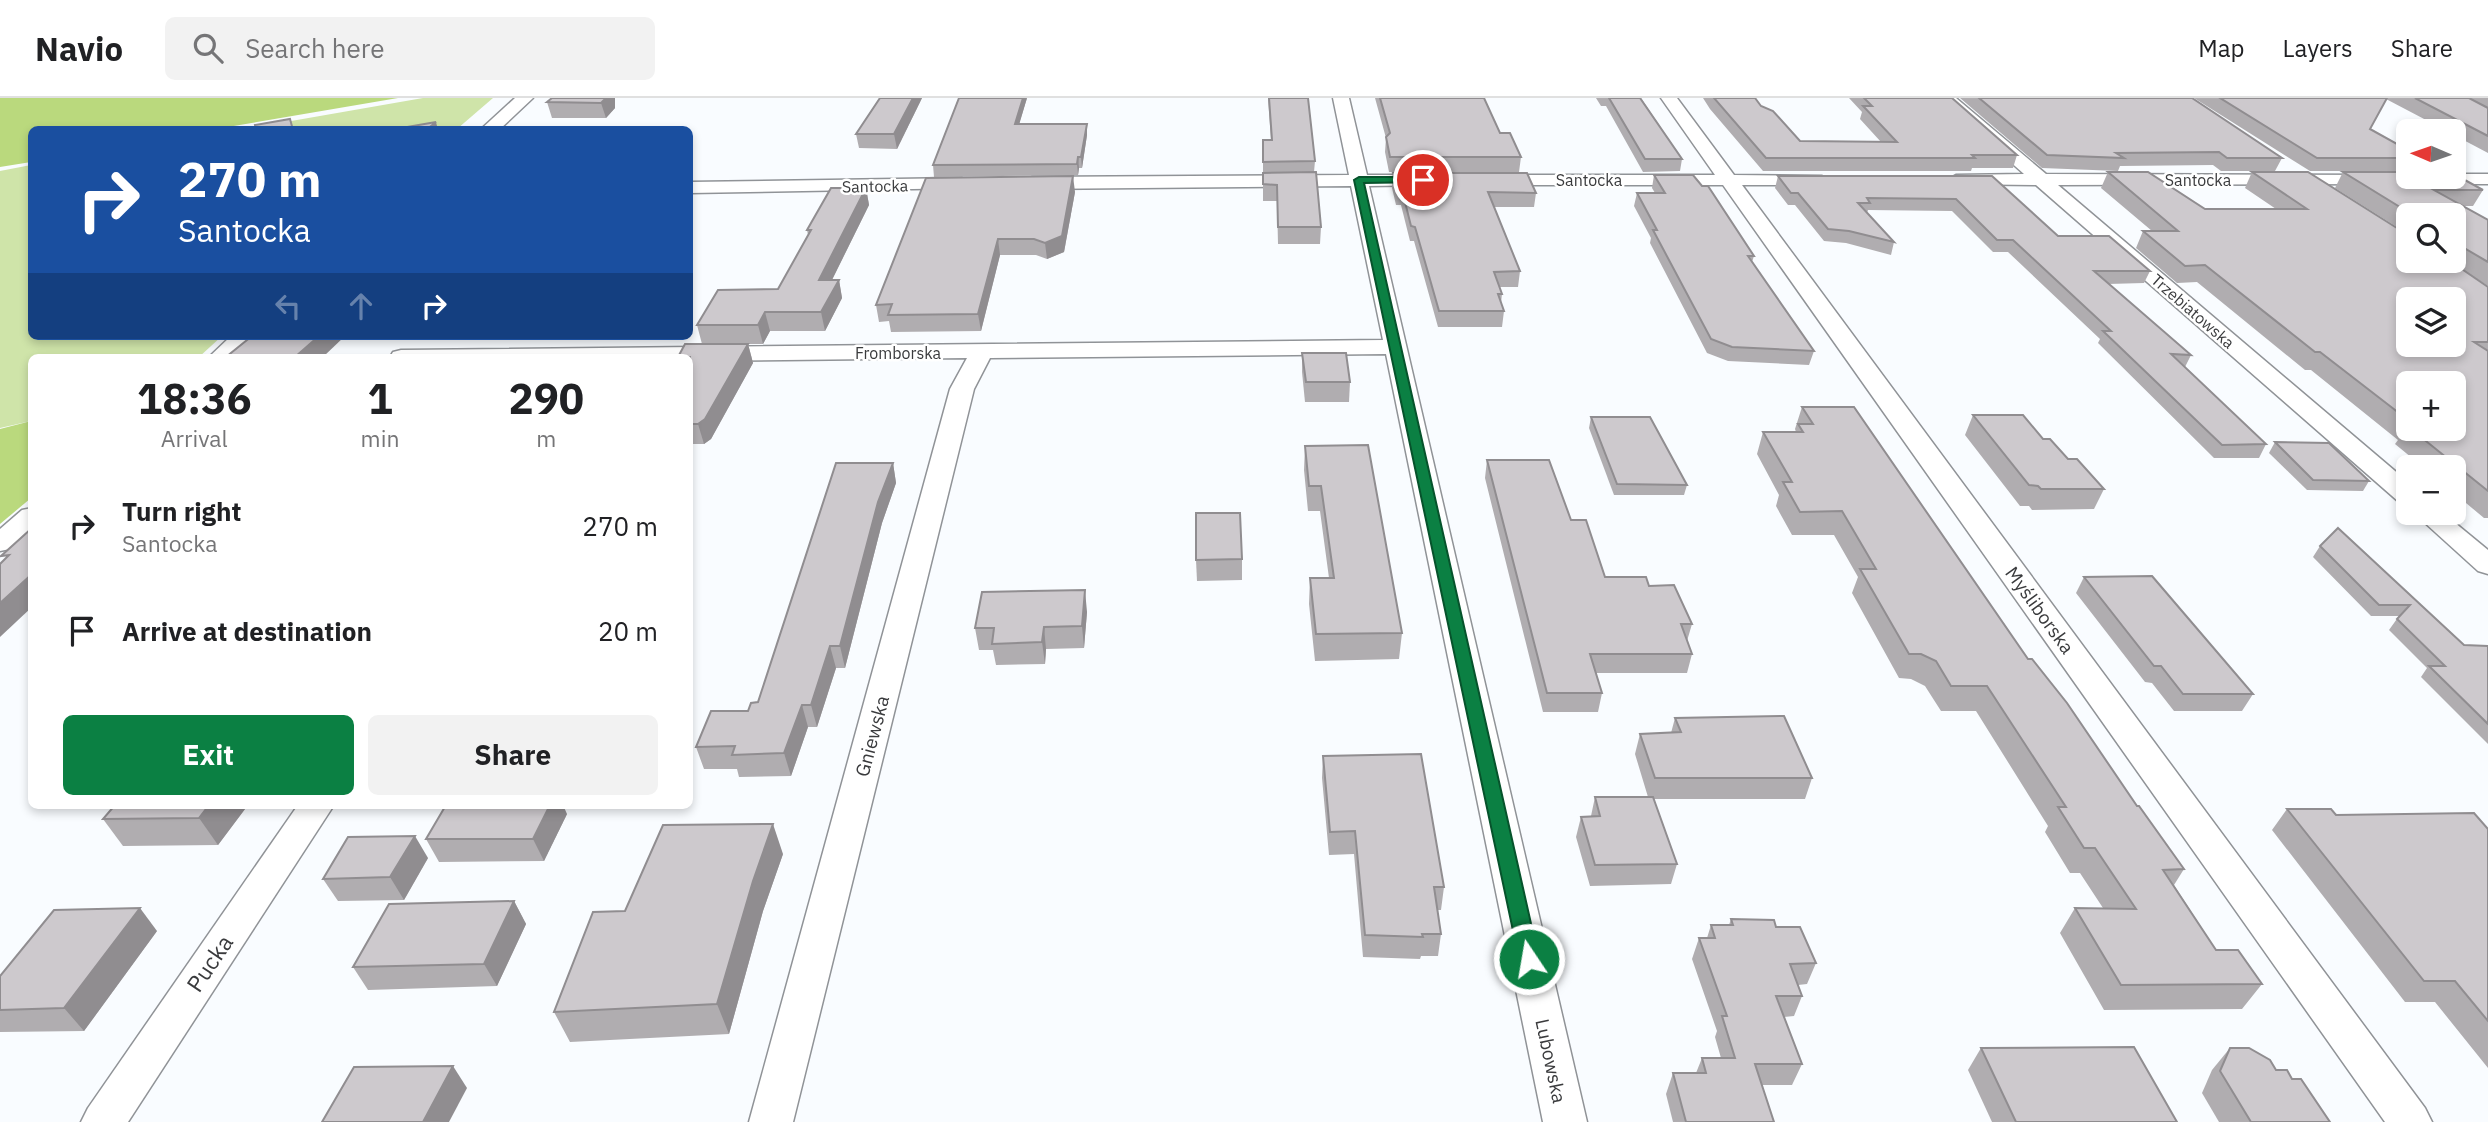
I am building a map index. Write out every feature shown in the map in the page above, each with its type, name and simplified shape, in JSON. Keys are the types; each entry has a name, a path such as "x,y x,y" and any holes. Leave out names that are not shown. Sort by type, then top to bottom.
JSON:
{"street":[{"path":"493,126 526,98"},
{"name":"Lubowska","path":"1341,98 1565,1122"},
{"name":"Myśliborska","path":"1669,98 2410,1122"},
{"name":"Trzebiatowska","path":"1947,98 2396,486"},
{"path":"2282,165 2328,195"},
{"name":"Santocka","path":"1936,180 2488,179"},
{"name":"Santocka","path":"1012,183 1839,180"},
{"name":"Santocka","path":"693,188 984,184"},
{"path":"223,354 239,340"},
{"name":"Fromborska","path":"693,355 1395,347"},
{"name":"Gniewska","path":"771,1122 962,389 981,353"},
{"path":"0,543 28,519"},
{"path":"2441,525 2488,565"},
{"name":"Pucka","path":"103,1122 314,809"}],"green space":[{"path":"0,98 398,98 234,126 28,126 28,162 0,167"},
{"path":"423,98 493,98 460,126 262,126"},
{"path":"28,166 28,340 218,340 202,354 28,354 28,422 0,428 0,171"},
{"path":"28,422 28,501 0,524 0,429"}],"building":[{"path":"552,98 606,98 601,103 547,102"},
{"path":"880,98 913,98 894,134 856,134"},
{"path":"959,98 1023,98 1015,124 1087,124 1081,157 1078,157 1077,164 933,165"},
{"path":"1269,98 1308,98 1315,161 1263,162 1263,140 1272,140"},
{"path":"1380,98 1484,98 1500,133 1510,133 1521,157 1390,157 1386,137 1390,133"},
{"path":"1609,98 1640,98 1682,159 1645,159"},
{"path":"1714,98 1755,98 1761,106 1773,111 1800,141 1897,142 1863,106 1872,106 1864,98 1952,98 2017,155 1972,155 1975,158 1766,158"},
{"path":"1979,98 2192,98 2282,158 2227,158 2219,152 2116,153 2124,158 2047,155"},
{"path":"2220,98 2387,98 2370,129 2396,143 2396,158 2317,158"},
{"path":"2415,98 2469,98 2488,108 2488,136 2466,125 2466,119 2455,119"},
{"path":"290,119 292,126 255,126"},
{"path":"436,122 431,126 413,126"},
{"path":"1316,172 1321,227 1278,227 1277,185 1263,184 1263,173"},
{"path":"2108,172 2148,172 2205,209 2307,209 2252,172 2308,172 2396,227 2396,273 2466,272 2488,287 2488,342 2474,342 2488,351 2488,491 2466,473 2466,455 2443,455 2426,441 2466,441 2466,371 2396,371 2396,411 2320,352 2315,352 2205,265 2185,266 2143,231 2178,231"},
{"path":"2343,172 2396,172 2396,189 2466,189 2466,181 2483,190 2434,190 2457,203 2396,205"},
{"path":"1393,173 1527,173 1536,193 1488,192 1520,271 1494,272 1502,294 1498,294 1504,311 1439,311 1415,227 1411,226 1402,190 1397,190"},
{"path":"1654,175 1693,175 1702,186 1708,186 1754,256 1748,256 1814,351 1732,347 1711,339 1653,230 1657,230 1637,193 1665,193"},
{"path":"1073,176 1062,236 1045,243 1034,239 998,239 978,314 888,315 892,304 876,305 926,178"},
{"path":"1778,176 1992,176 2058,236 2109,236 2150,271 2094,271 2191,355 2171,354 2266,444 2222,445 2103,331 2111,331 2013,240 1997,240 1956,199 1867,198 1870,203 1858,203 1894,242 1828,229 1798,193 1791,193"},
{"path":"831,188 866,188 819,280 839,280 821,312 765,312 758,325 697,325 718,290 778,289"},
{"path":"2466,208 2488,220 2488,262 2466,249"},
{"path":"247,340 314,340 298,354 230,354"},
{"path":"685,344 748,344 705,419 698,424 693,424 693,354 680,354"},
{"path":"1302,353 1346,353 1350,382 1306,382"},
{"path":"1802,407 1854,407 2028,659 2032,659 2067,703 2137,806 2184,869 2163,870 2216,950 2238,950 2262,984 2121,985 2075,908 2136,909 2095,848 2084,848 2058,807 2066,807 1987,686 1951,686 1936,661 1921,654 1909,654 1860,569 1876,569 1842,511 1800,512 1783,482 1792,482 1763,432 1803,432 1798,424 1813,424"},
{"path":"1973,415 2023,415 2043,439 2050,439 2068,459 2077,459 2104,489 2041,489 2029,485"},
{"path":"1591,417 1650,417 1687,485 1617,484"},
{"path":"2275,442 2329,443 2369,481 2313,480"},
{"path":"1368,445 1402,633 1316,634 1310,578 1334,578 1321,486 1309,486 1305,446"},
{"path":"1487,460 1549,460 1571,520 1586,520 1605,577 1646,577 1649,586 1674,585 1692,624 1681,624 1692,654 1590,654 1602,693 1547,693"},
{"path":"836,463 893,463 878,502 840,646 830,646 811,705 802,705 784,753 732,755 735,746 696,747 711,711 748,711 751,703 758,702"},
{"path":"1196,513 1240,513 1242,559 1196,560"},
{"path":"2338,528 2464,645 2488,646 2488,724 2429,666 2445,666 2397,619 2410,605 2379,605 2320,546"},
{"path":"28,532 28,578 0,603 0,564 9,555 1,556"},
{"path":"2152,576 2253,694 2183,694 2161,666 2154,666 2084,577"},
{"path":"1085,590 1082,626 1044,627 1042,642 992,644 994,628 975,628 982,592"},
{"path":"1784,716 1812,778 1655,778 1640,734 1681,732 1675,718"},
{"path":"1421,754 1444,887 1434,887 1441,934 1422,934 1423,937 1365,935 1355,831 1330,832 1323,756"},
{"path":"1595,797 1653,797 1677,864 1595,865 1581,817 1600,816"},
{"path":"112,809 206,809 199,818 103,819"},
{"path":"444,809 548,809 533,839 426,839"},
{"path":"2287,809 2331,809 2336,815 2474,813 2488,829 2488,1021 2455,981 2424,981"},
{"path":"773,824 753,881 717,1004 554,1012 593,912 625,911 663,825"},
{"path":"415,836 390,877 323,879 348,837"},
{"path":"514,901 484,964 353,967 389,904"},
{"path":"140,908 64,1008 0,1010 0,976 54,910"},
{"path":"1731,919 1774,920 1776,927 1800,927 1816,963 1790,964 1802,996 1776,996 1802,1064 1755,1064 1774,1122 1686,1122 1673,1073 1706,1073 1702,1058 1735,1058 1722,1016 1727,1016 1699,938 1715,938 1711,925 1733,925"},
{"path":"2134,1047 2177,1122 2016,1122 1981,1048"},
{"path":"2230,1048 2249,1048 2270,1060 2276,1070 2287,1070 2292,1079 2301,1079 2330,1122 2251,1122 2220,1071"},
{"path":"453,1066 423,1122 322,1122 354,1067"}],"route":[{"path":"1423,180 1359,180 1529,959"}]}
